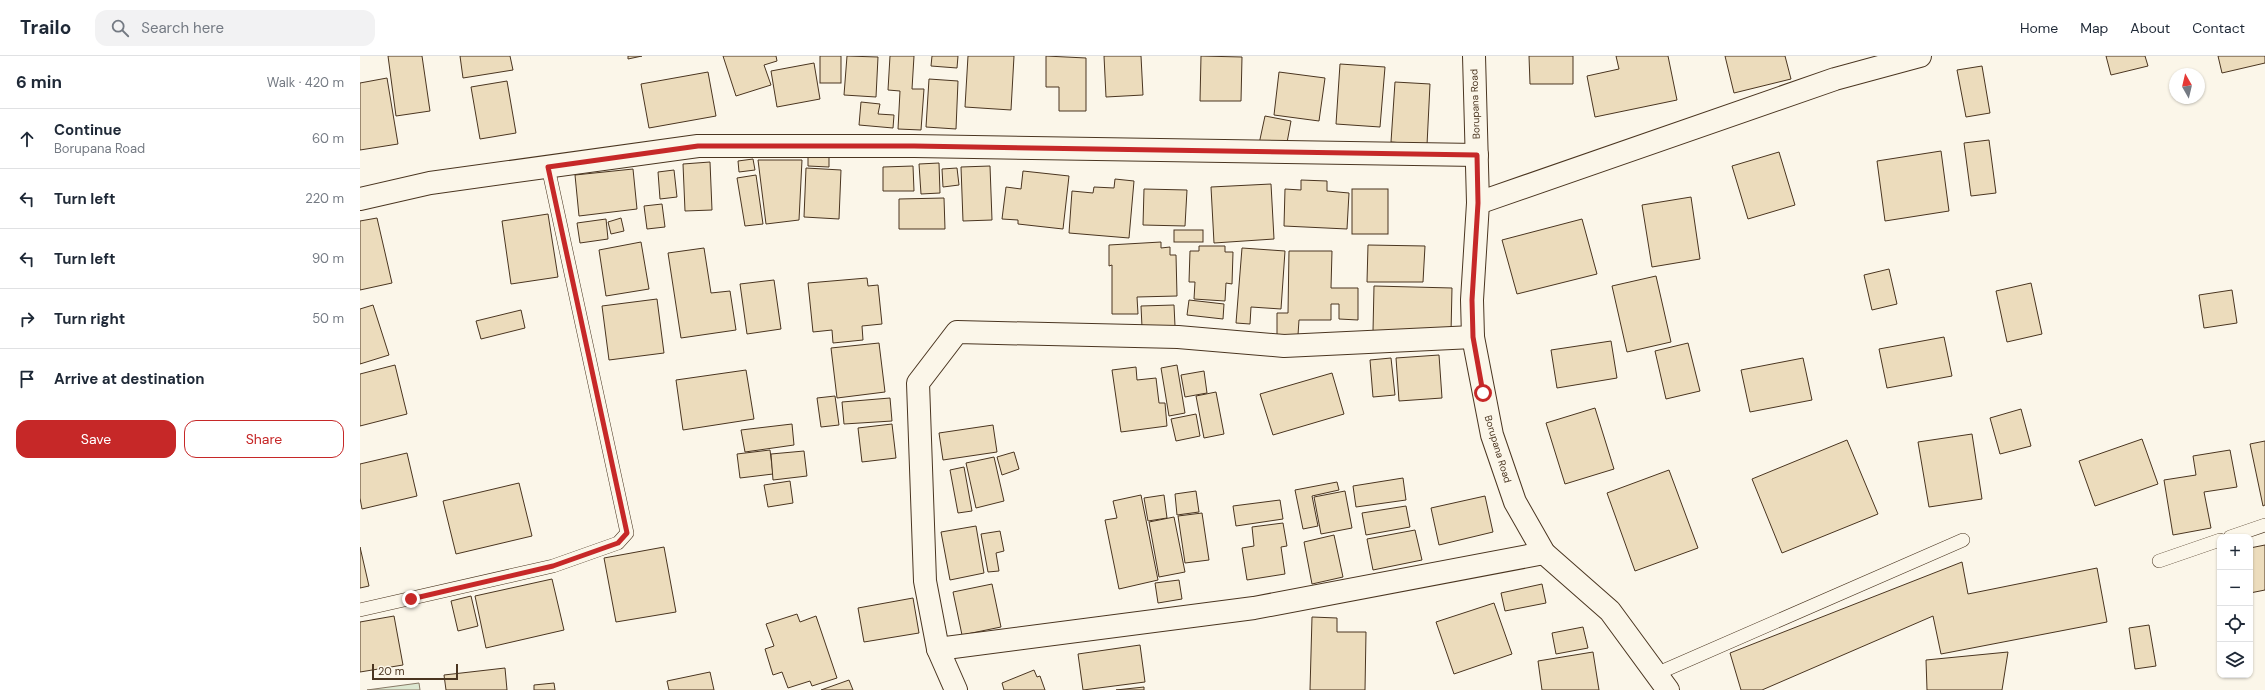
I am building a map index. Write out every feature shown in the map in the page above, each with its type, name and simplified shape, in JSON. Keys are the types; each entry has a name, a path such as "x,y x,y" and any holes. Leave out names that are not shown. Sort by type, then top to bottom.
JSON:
{"street":[{"name":"Borupana Road","path":"1474,56 1478,203 1472,300 1473,337 1492,435 1515,502 1544,553 1610,611 1662,682"},
{"path":"1478,203 1835,79 1920,56"},
{"path":"360,199 430,183 698,146 914,146 1477,155"},
{"path":"956,690 938,649 925,581 918,383 957,332 1178,337 1284,346 1473,337"},
{"path":"938,649 1254,608 1544,553"}],"lane":[{"path":"360,610 553,566 618,543 627,533 548,167"},
{"path":"2239,534 2265,525"},
{"path":"1662,682 1963,540"},
{"path":"2159,561 2217,541"}],"green space":[{"path":"419,683 420,690 367,690"}],"building":[{"path":"388,56 422,56 430,111 396,116"},
{"path":"460,56 510,56 513,70 463,78"},
{"path":"628,56 642,56 628,59"},
{"path":"723,56 776,56 777,61 764,65 771,85 736,96"},
{"path":"820,56 841,56 841,83 820,83"},
{"path":"847,56 878,57 876,97 844,95"},
{"path":"890,56 914,56 912,89 924,89 921,130 898,129 900,91 888,90"},
{"path":"932,56 958,56 957,68 931,66"},
{"path":"968,56 1014,56 1011,110 965,107"},
{"path":"1046,56 1086,58 1086,111 1059,111 1059,87 1046,87"},
{"path":"1104,56 1141,56 1143,95 1106,97"},
{"path":"1201,56 1242,57 1241,101 1200,101"},
{"path":"1529,56 1573,56 1573,84 1530,84"},
{"path":"1616,56 1668,56 1677,100 1595,117 1587,76 1619,69"},
{"path":"1725,56 1785,56 1791,79 1734,93"},
{"path":"2106,56 2145,56 2148,66 2111,75"},
{"path":"2218,56 2265,56 2265,63 2222,73"},
{"path":"814,63 820,99 777,107 771,71"},
{"path":"1340,64 1385,67 1380,127 1336,124"},
{"path":"1982,66 1990,113 1966,117 1957,70"},
{"path":"708,72 716,116 649,128 641,84"},
{"path":"1279,72 1325,78 1319,121 1274,115"},
{"path":"387,78 398,144 360,150 360,83"},
{"path":"929,79 958,81 956,129 926,127"},
{"path":"507,81 516,133 480,139 471,87"},
{"path":"1395,82 1430,84 1427,145 1391,142"},
{"path":"861,102 880,104 878,114 894,115 893,128 859,125"},
{"path":"1265,116 1291,121 1286,148 1259,144"},
{"path":"1989,140 1996,193 1971,196 1964,143"},
{"path":"1941,151 1949,211 1885,221 1877,161"},
{"path":"1779,152 1795,205 1748,219 1732,166"},
{"path":"808,154 829,155 829,167 808,166"},
{"path":"753,159 755,170 739,172 738,161"},
{"path":"758,160 802,160 799,220 766,224"},
{"path":"710,162 712,210 685,211 683,164"},
{"path":"939,163 940,193 921,194 919,164"},
{"path":"913,166 914,191 883,191 883,167"},
{"path":"990,166 992,220 963,221 961,167"},
{"path":"806,168 841,170 839,219 804,217"},
{"path":"957,168 959,185 943,187 942,169"},
{"path":"633,169 637,209 579,216 575,175"},
{"path":"674,170 677,197 660,199 658,172"},
{"path":"1023,171 1069,176 1063,229 1018,224 1018,220 1002,219 1006,187 1021,189"},
{"path":"756,175 763,224 745,226 737,178"},
{"path":"1115,179 1134,181 1129,238 1069,233 1072,191 1093,193 1094,187 1114,188"},
{"path":"1301,180 1327,181 1327,191 1349,193 1347,229 1284,226 1285,189 1301,190"},
{"path":"1271,184 1274,239 1214,243 1211,187"},
{"path":"1144,189 1187,190 1185,226 1143,225"},
{"path":"1352,189 1388,189 1388,234 1352,234"},
{"path":"1691,197 1700,259 1652,267 1642,205"},
{"path":"944,198 945,229 899,229 899,199"},
{"path":"662,204 665,227 647,229 644,206"},
{"path":"548,214 558,277 511,284 502,221"},
{"path":"377,218 392,283 360,290 360,221"},
{"path":"621,218 624,231 611,234 608,222"},
{"path":"606,219 608,239 580,243 577,223"},
{"path":"1582,219 1597,274 1517,294 1502,240"},
{"path":"1174,230 1203,230 1203,242 1174,242"},
{"path":"641,242 649,289 606,296 599,250"},
{"path":"1161,242 1161,248 1170,247 1170,255 1176,255 1177,296 1137,297 1138,314 1112,314 1112,265 1109,266 1109,245"},
{"path":"1368,245 1425,246 1423,282 1367,282"},
{"path":"1199,246 1225,246 1225,252 1233,252 1232,284 1226,283 1225,301 1194,299 1195,282 1189,282 1190,251 1199,251"},
{"path":"704,248 711,293 730,291 736,330 681,338 668,253"},
{"path":"1242,248 1285,251 1281,309 1251,307 1250,324 1236,323"},
{"path":"1289,251 1332,251 1331,288 1358,288 1358,320 1339,319 1339,304 1331,304 1331,320 1299,320 1298,335 1277,335 1277,313 1288,313"},
{"path":"1889,269 1897,304 1872,310 1864,275"},
{"path":"1656,276 1671,342 1627,352 1612,286"},
{"path":"867,278 868,286 878,285 882,324 862,326 863,340 833,343 832,330 813,332 808,283"},
{"path":"774,280 781,329 747,334 740,284"},
{"path":"2031,283 2042,334 2007,342 1996,291"},
{"path":"1374,286 1452,288 1451,333 1373,331"},
{"path":"2232,290 2237,323 2204,328 2199,295"},
{"path":"657,299 664,353 609,360 602,306"},
{"path":"1189,300 1224,304 1223,319 1187,315"},
{"path":"373,305 389,355 360,364 360,309"},
{"path":"1174,305 1175,326 1142,327 1141,306"},
{"path":"521,310 525,328 481,339 476,321"},
{"path":"1944,337 1952,376 1887,388 1879,349"},
{"path":"1611,341 1617,378 1557,388 1551,350"},
{"path":"879,343 885,392 837,398 831,348"},
{"path":"1688,343 1700,391 1666,399 1655,351"},
{"path":"1439,355 1442,398 1399,401 1396,358"},
{"path":"1391,358 1395,395 1373,397 1370,360"},
{"path":"1803,358 1812,400 1750,412 1741,370"},
{"path":"395,365 407,414 360,426 360,374"},
{"path":"1177,365 1185,413 1169,416 1161,368"},
{"path":"1136,367 1137,380 1156,378 1159,403 1165,403 1167,426 1121,432 1112,370"},
{"path":"746,370 754,419 683,430 676,380"},
{"path":"1204,371 1207,393 1185,397 1181,375"},
{"path":"1332,373 1344,414 1273,435 1260,394"},
{"path":"1216,392 1224,434 1204,438 1196,396"},
{"path":"835,396 839,425 821,427 817,398"},
{"path":"890,398 892,421 844,424 842,402"},
{"path":"1595,408 1614,469 1565,484 1546,423"},
{"path":"2021,409 2031,446 2000,454 1990,418"},
{"path":"1196,414 1200,436 1176,441 1171,419"},
{"path":"792,424 794,445 745,452 741,430"},
{"path":"892,424 896,458 862,462 858,428"},
{"path":"993,425 997,452 943,460 939,433"},
{"path":"1972,434 1982,499 1929,507 1918,442"},
{"path":"2142,439 2158,484 2095,506 2079,461"},
{"path":"1847,440 1878,514 1782,553 1752,479"},
{"path":"2265,441 2265,505 2263,506 2250,444"},
{"path":"770,450 773,474 740,478 737,454"},
{"path":"2230,450 2237,487 2204,492 2211,528 2173,535 2164,480 2196,475 2193,456"},
{"path":"804,451 807,476 773,480 771,454"},
{"path":"1014,452 1019,469 1002,475 997,457"},
{"path":"407,453 417,496 362,509 360,498 360,464"},
{"path":"994,457 1004,501 976,508 966,463"},
{"path":"964,467 972,511 958,513 950,470"},
{"path":"1669,470 1698,548 1635,571 1607,493"},
{"path":"1403,478 1406,500 1356,507 1353,486"},
{"path":"790,481 793,503 768,507 764,485"},
{"path":"1337,482 1339,490 1312,496 1318,526 1303,529 1295,490"},
{"path":"519,483 532,536 456,554 443,501"},
{"path":"1196,491 1199,512 1177,515 1175,494"},
{"path":"1345,491 1352,528 1321,534 1314,497"},
{"path":"1141,495 1158,580 1119,589 1105,520 1117,518 1113,501"},
{"path":"1164,495 1167,518 1148,521 1144,498"},
{"path":"1485,496 1493,532 1439,545 1431,508"},
{"path":"1280,500 1283,519 1236,526 1233,506"},
{"path":"1406,506 1410,527 1366,535 1362,513"},
{"path":"1202,513 1209,560 1185,563 1178,516"},
{"path":"1174,517 1185,572 1159,577 1149,522"},
{"path":"1283,523 1287,546 1281,547 1285,574 1247,580 1242,548 1254,546 1252,527"},
{"path":"976,526 984,573 950,580 941,532"},
{"path":"1415,530 1422,560 1373,570 1367,539"},
{"path":"1000,531 1004,551 996,553 999,571 988,572 981,534"},
{"path":"1334,535 1343,577 1312,584 1304,542"},
{"path":"2265,545 2265,590 2253,592 2253,570 2253,547"},
{"path":"360,547 369,586 360,588"},
{"path":"664,547 676,612 616,622 604,558"},
{"path":"1962,562 1968,594 2097,568 2107,622 1941,654 1933,616 1762,690 1741,690 1730,653"},
{"path":"552,579 564,630 486,648 475,596"},
{"path":"1179,580 1182,599 1158,603 1155,583"},
{"path":"992,584 1001,627 962,635 953,592"},
{"path":"1542,584 1546,603 1505,611 1501,593"},
{"path":"471,596 478,626 458,631 451,601"},
{"path":"913,598 919,633 864,642 858,608"},
{"path":"1494,603 1512,654 1454,674 1436,622"},
{"path":"797,614 800,622 816,616 837,678 812,686 810,681 788,688 782,672 773,675 765,649 774,646 766,624"},
{"path":"394,616 403,665 360,672 360,622"},
{"path":"1312,617 1337,618 1337,632 1366,632 1365,690 1310,690"},
{"path":"2149,625 2156,666 2135,669 2129,628"},
{"path":"1583,627 1588,648 1556,654 1552,633"},
{"path":"1140,645 1145,682 1083,690 1078,654"},
{"path":"1593,652 1599,690 1542,690 1538,661"},
{"path":"2008,652 2002,690 1927,690 1926,660"},
{"path":"505,668 507,690 446,690 444,675"},
{"path":"1034,670 1037,677 1040,676 1045,690 1004,690 1002,683"},
{"path":"710,672 714,690 669,690 667,681"},
{"path":"849,680 853,690 821,690"},
{"path":"554,683 555,690 534,690 534,685"},
{"path":"1144,687 1144,690 1116,690"}],"route":[{"path":"411,599 553,566 599,551 618,543 627,533 548,167 698,146 914,146 1477,155 1478,203 1472,300 1473,337 1483,393"}]}
